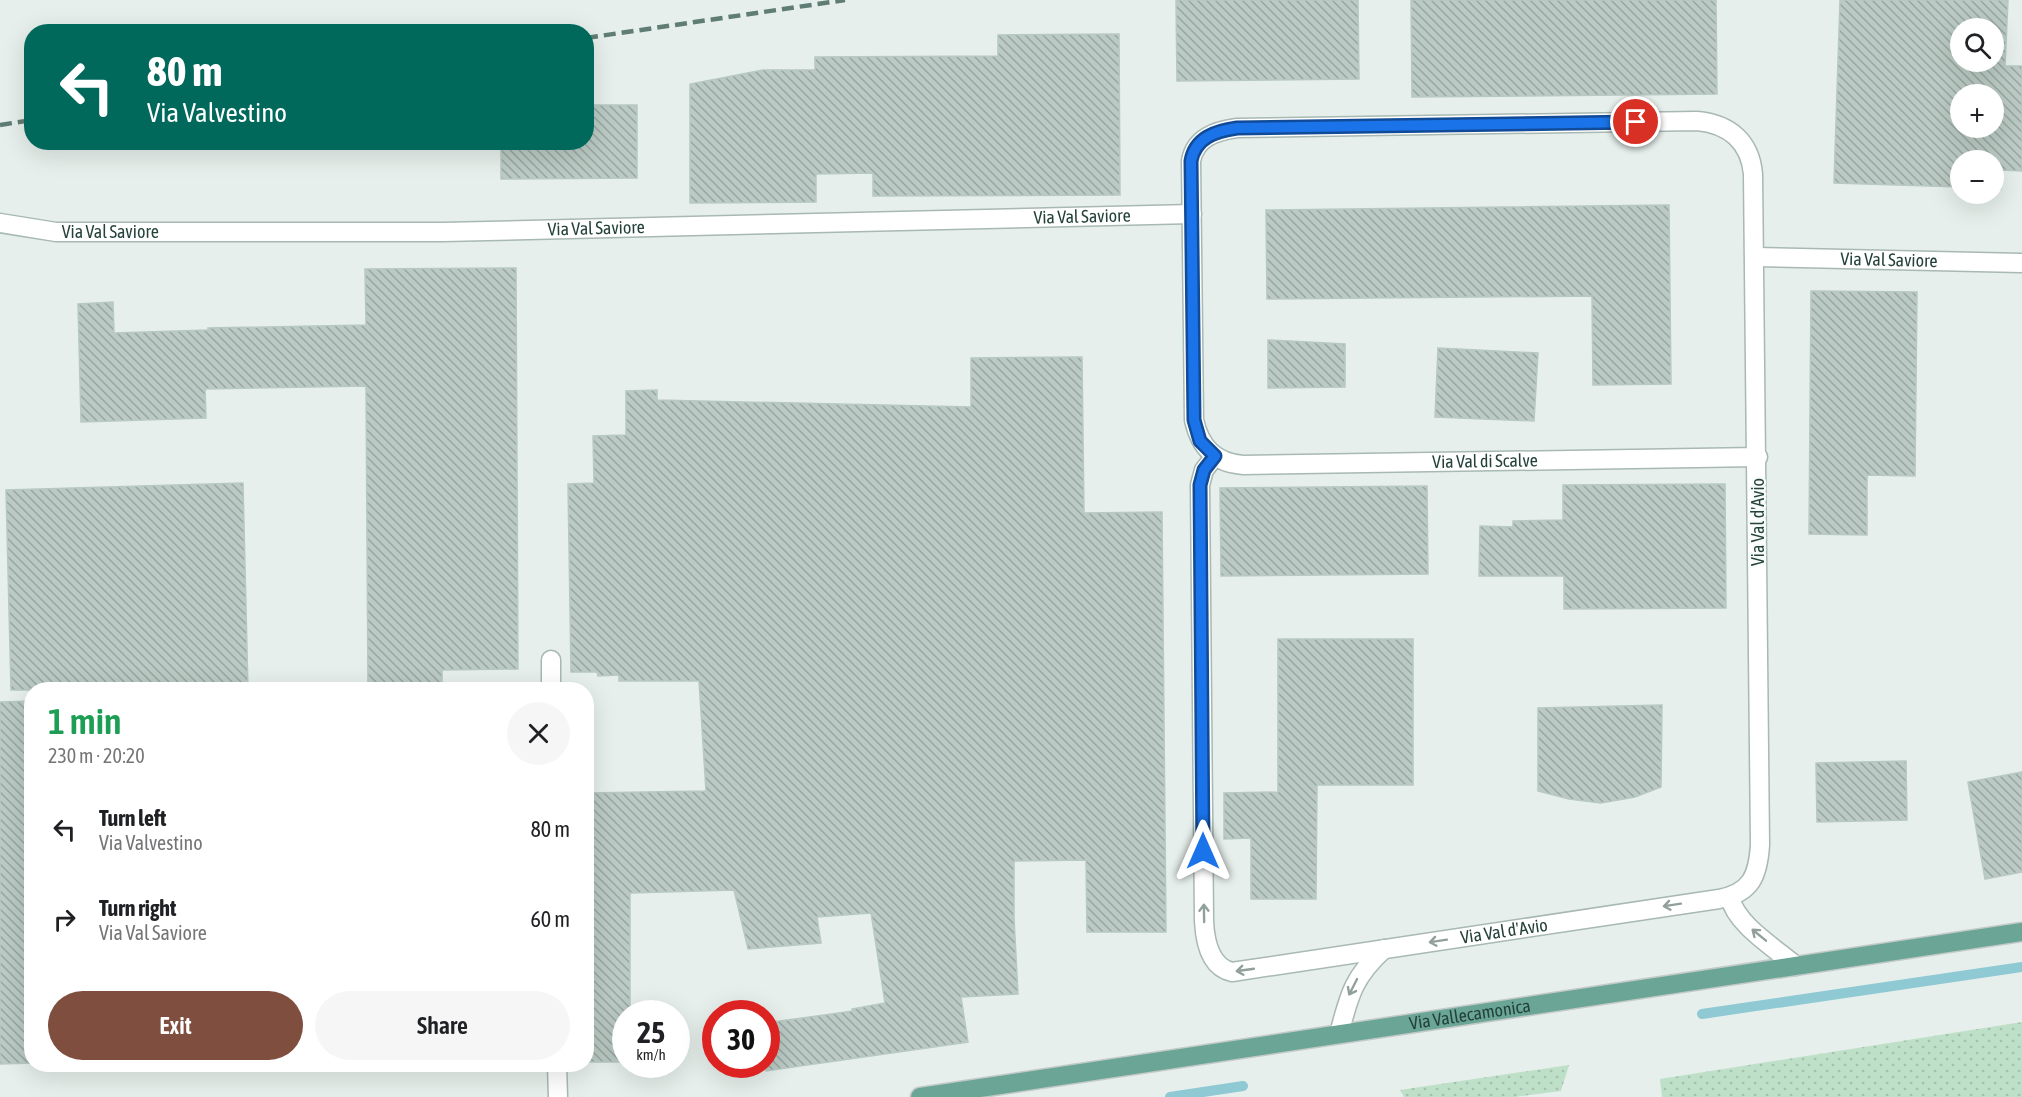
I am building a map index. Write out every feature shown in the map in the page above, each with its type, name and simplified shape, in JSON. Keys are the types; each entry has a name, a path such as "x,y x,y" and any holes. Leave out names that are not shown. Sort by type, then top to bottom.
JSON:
{"main road":[{"name":"Via Vallecamonica","path":"920,1097 2022,932"}],"street":[{"name":"Via Val d'Avio","path":"1192,214 1192,153 1196,145 1209,136 1237,128 1697,121 1720,125 1739,137 1746,145 1752,163 1758,457 1760,852 1754,879 1744,890 1730,897 1243,971 1232,972 1220,968 1208,947 1204,909 1200,485 1204,470 1215,456"},
{"name":"Via Val Saviore","path":"0,223 56,232 443,232 1192,214"},
{"path":"1192,214 1194,420 1200,441 1215,456"},
{"name":"Via Val Saviore","path":"1755,257 2022,263"},
{"name":"Via Val di Scalve","path":"1215,456 1223,462 1243,465 1758,457"},
{"path":"551,660 551,682"},
{"path":"1730,897 1732,906 1742,921 1796,966"},
{"path":"1339,1034 1349,994 1370,962 1384,949"},
{"path":"557,1072 558,1097"}],"green space":[{"path":"2022,1022 2022,1097 1662,1097 1660,1079"},
{"path":"1569,1065 1561,1091 1515,1097 1404,1097 1400,1090"}],"building":[{"path":"1176,0 1358,0 1359,79 1177,81"},
{"path":"1411,0 1716,0 1717,94 1412,97"},
{"path":"1840,0 2008,0 2005,66 2022,66 2022,171 2004,170 2004,150 1950,150 1950,187 1834,183"},
{"path":"1119,34 1120,195 873,196 873,173 816,174 816,202 690,203 690,84 763,70 815,70 815,57 998,56 998,35"},
{"path":"594,105 637,105 637,178 501,179 501,150 594,150"},
{"path":"1669,205 1671,384 1593,385 1592,296 1267,299 1266,210"},
{"path":"516,268 518,669 442,670 442,682 368,682 366,386 205,389 206,418 81,422 78,304 113,302 114,333 208,330 208,328 366,325 365,269"},
{"path":"1811,291 1917,292 1915,476 1867,475 1867,535 1809,534"},
{"path":"1268,340 1345,344 1345,387 1268,388"},
{"path":"1438,348 1538,353 1534,421 1435,417"},
{"path":"1082,357 1084,513 1162,512 1166,932 1087,932 1086,860 1014,861 1018,994 961,997 968,1042 780,1069 780,1021 853,1011 852,1009 885,1003 871,913 817,917 821,943 748,949 734,890 630,893 630,1000 612,1000 612,1062 594,1062 594,793 706,791 699,681 619,681 619,675 598,676 597,672 571,672 568,484 594,483 593,436 626,435 626,391 657,390 657,400 971,407 971,358"},
{"path":"243,483 248,682 24,682 24,690 11,690 6,490"},
{"path":"1725,484 1726,608 1564,609 1564,576 1479,576 1480,526 1513,527 1513,521 1563,520 1563,485"},
{"path":"1427,486 1428,574 1221,576 1220,488"},
{"path":"1278,639 1413,639 1413,785 1317,785 1316,899 1251,899 1251,838 1224,839 1224,793 1278,792"},
{"path":"24,701 24,1063 0,1064 0,702"},
{"path":"1662,705 1661,787 1635,797 1601,803 1569,799 1538,791 1538,708"},
{"path":"1906,761 1907,820 1817,822 1816,763"},
{"path":"2022,772 2022,872 1985,879 1968,782"}],"waterway":[{"path":"1702,1014 2022,967"},
{"path":"1170,1097 1243,1086"}],"railway":[{"path":"594,37 845,0"},
{"path":"0,125 24,121"}],"route":[{"path":"1203,851 1200,485 1204,470 1215,456 1200,441 1194,420 1191,161 1196,145 1218,132 1237,128 1636,122"}]}
